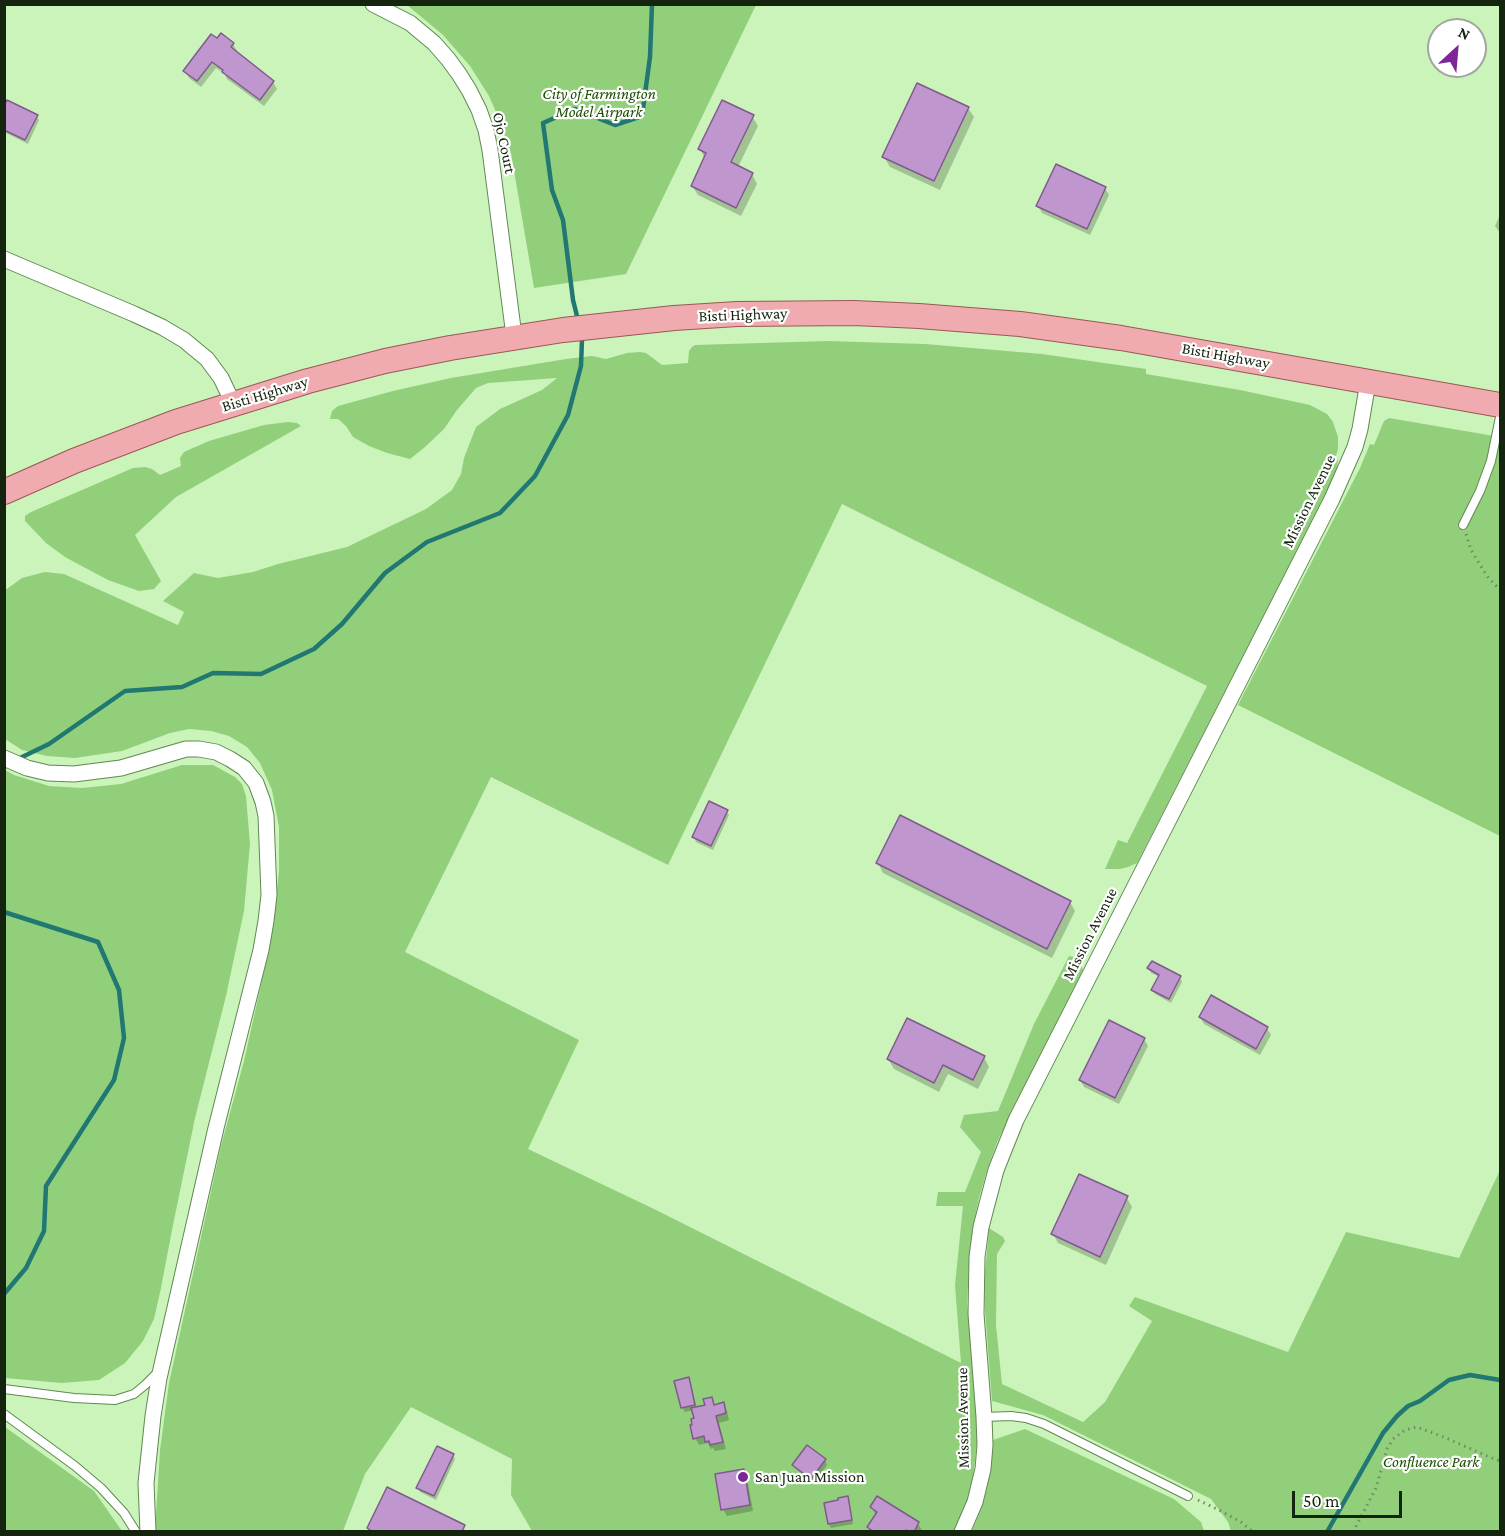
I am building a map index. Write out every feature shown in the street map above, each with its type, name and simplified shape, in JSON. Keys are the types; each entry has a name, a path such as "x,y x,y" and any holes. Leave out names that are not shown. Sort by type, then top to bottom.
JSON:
{"main road":[{"name":"Bisti Highway","path":"4,492 64,465 176,422 308,381 385,361 514,336 608,324 737,314 843,313 1008,322 1080,332 1500,405"}],"street":[{"name":"Ojo Court","path":"373,4 410,23 434,43 459,74 479,110 490,150 514,336"},
{"path":"4,259 134,314 184,340 207,359 221,378 233,403"},
{"name":"Mission Avenue","path":"962,1532 980,1488 983,1469 985,1445 976,1314 977,1257 985,1210 1001,1155 1021,1110 1332,499 1360,429 1368,382"},
{"path":"4,758 27,768 48,773 75,774 121,768 186,749 216,752 244,768 256,783 266,816 269,895 261,950 216,1128 161,1369 153,1416 146,1484 148,1532"}],"lane":[{"path":"1463,525 1480,491 1491,461 1500,417"},
{"path":"4,1389 75,1398 115,1400 134,1394 161,1369"},
{"path":"4,1414 101,1488 124,1513 136,1532"},
{"path":"984,1417 1011,1416 1044,1424 1188,1496"}],"path":[{"path":"1463,525 1471,550 1486,576 1500,590"},
{"path":"1353,1532 1376,1488 1387,1449 1393,1439 1405,1430 1417,1427 1500,1461"},
{"path":"1188,1496 1241,1522 1253,1532"}],"green space":[{"name":"City of Farmington Model Airpark","path":"407,5 756,5 626,274 534,288 511,153 489,96 470,66 443,35"},
{"path":"827,341 925,344 1042,354 1146,369 1146,374 1310,405 1327,414 1333,422 1338,437 1336,472 1325,496 1137,863 1120,869 1105,869 1118,840 1127,843 1207,686 842,504 668,865 491,777 405,952 579,1040 528,1149 654,1209 961,1363 955,1285 963,1206 936,1206 938,1192 965,1192 981,1152 960,1127 964,1115 998,1111 1034,1024 1069,956 1078,958 1083,970 998,1140 979,1198 970,1250 967,1303 977,1442 972,1485 956,1527 953,1531 532,1531 511,1495 512,1459 411,1407 365,1474 343,1531 155,1531 160,1450 169,1383 221,1146 244,1061 263,976 274,916 279,871 279,827 272,790 260,763 247,747 229,736 211,731 189,729 170,733 122,751 75,758 47,756 22,750 5,739 4,591 22,578 45,572 64,574 178,625 184,612 163,601 194,573 218,578 253,572 347,547 426,509 452,490 461,474 464,458 476,427 500,409 542,390 557,378 488,383 476,388 444,429 410,459 387,453 353,437 338,419 330,419 332,411 338,406 451,378 566,359 592,356 606,359 640,352 646,353 662,365 688,363 689,351 695,345"},
{"path":"1389,418 1500,437 1500,836 1238,705 1360,468 1370,444 1374,445 1384,421"},
{"path":"288,422 301,426 176,497 135,535 161,581 154,589 139,591 108,580 65,557 46,543 25,521 25,516 31,512 133,468 145,467 160,475 181,466 180,458 184,452 209,441 264,425"},
{"path":"182,765 213,765 235,777 242,784 246,796 250,844 244,911 226,996 195,1118 154,1319 143,1341 125,1363 99,1380 62,1383 5,1378 5,770 49,786 82,788 121,784"},
{"name":"Confluence Park","path":"1500,1170 1500,1531 1231,1531 1228,1522 1211,1499 1043,1415 992,1401 984,1284 989,1228 1003,1237 1005,1241 997,1254 996,1325 1002,1384 1083,1422 1105,1402 1152,1321 1129,1306 1135,1297 1288,1352 1346,1232 1459,1258"},
{"path":"5,1427 94,1491 122,1531 5,1531"},
{"path":"1025,1429 1174,1499 1201,1522 1204,1531 972,1531 985,1496 993,1440"}],"building":[{"path":"221,33 234,43 231,47 274,81 260,100 212,62 197,81 183,71 211,34 217,38"},
{"path":"917,83 969,107 934,181 882,157"},
{"path":"7,100 38,115 25,140 4,130 4,106"},
{"path":"722,100 754,115 731,162 753,173 736,208 691,186 706,153 698,149"},
{"path":"1056,164 1106,187 1087,229 1036,206"},
{"path":"709,801 728,810 711,846 692,837"},
{"path":"900,815 1071,901 1047,949 876,863"},
{"path":"1152,961 1181,976 1169,999 1151,990 1159,975 1147,968"},
{"path":"1211,995 1268,1027 1256,1049 1199,1017"},
{"path":"907,1018 985,1056 973,1080 943,1065 934,1083 887,1059"},
{"path":"1109,1020 1145,1038 1115,1098 1079,1080"},
{"path":"1079,1174 1128,1196 1100,1257 1051,1234"},
{"path":"689,1377 695,1405 681,1408 674,1381"},
{"path":"712,1397 714,1405 724,1402 726,1413 716,1416 723,1442 710,1445 709,1441 705,1442 704,1436 693,1439 690,1425 692,1425 691,1419 694,1418 691,1408 705,1405 703,1399"},
{"path":"807,1445 826,1459 811,1479 792,1465"},
{"path":"437,1446 454,1454 434,1496 416,1488"},
{"path":"744,1469 750,1505 721,1510 715,1474"},
{"path":"387,1487 465,1525 462,1532 373,1532 367,1528"},
{"path":"848,1496 852,1520 828,1524 824,1503"},
{"path":"877,1496 919,1522 914,1532 906,1530 905,1532 874,1532 867,1527 877,1512 870,1507"}],"waterway":[{"path":"578,320 573,300 563,220 552,190 543,123 575,109 615,125 642,116 650,57 652,4"},
{"path":"18,759 49,744 125,691 182,687 213,673 261,674 314,649 342,624 385,573 427,542 500,513 535,476 568,415 581,366 581,334"},
{"path":"4,912 98,942 119,990 124,1038 114,1080 46,1186 44,1231 26,1268 4,1294"},
{"path":"1327,1532 1383,1433 1408,1406 1420,1401 1449,1380 1470,1375 1500,1380"}],"place":[{"name":"San Juan Mission","path":"743,1477"}]}
